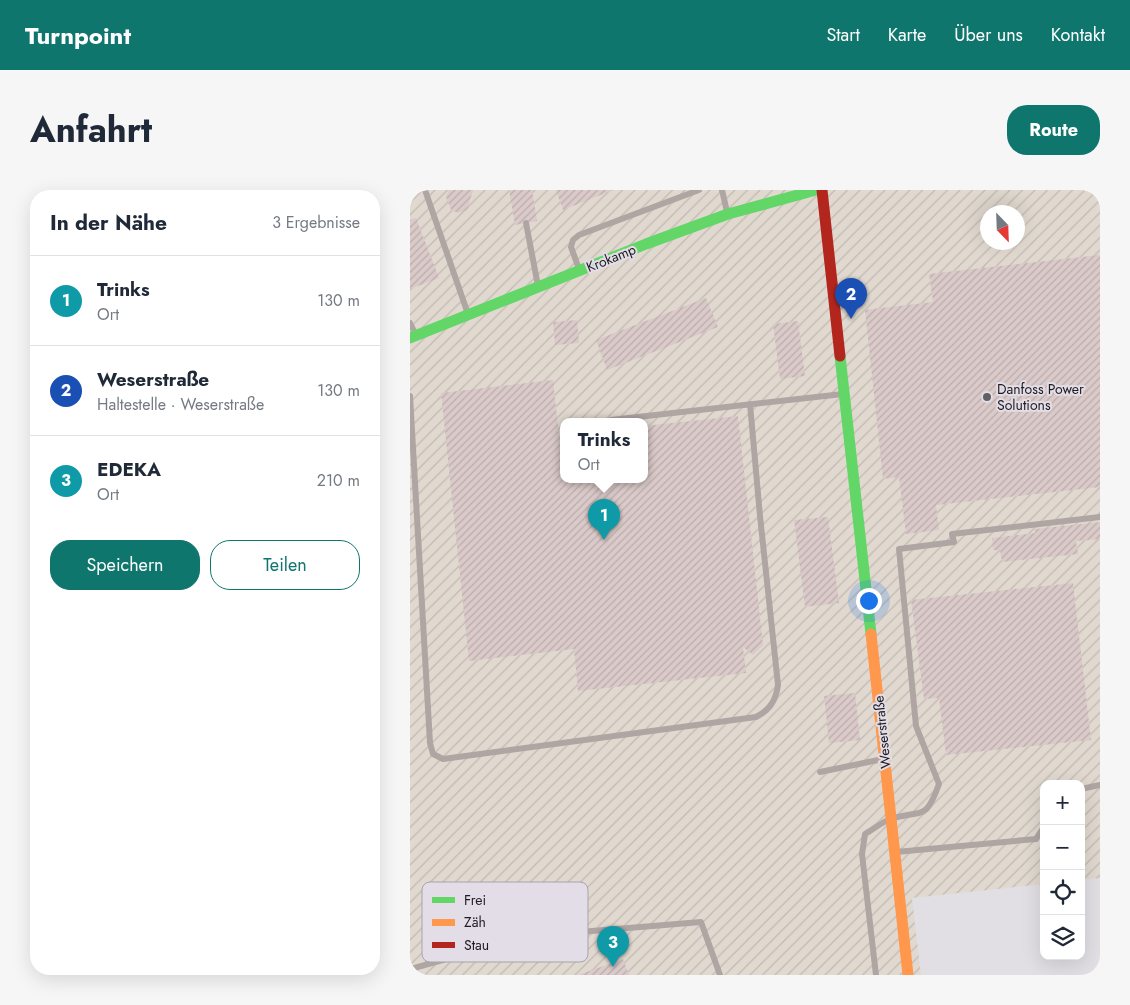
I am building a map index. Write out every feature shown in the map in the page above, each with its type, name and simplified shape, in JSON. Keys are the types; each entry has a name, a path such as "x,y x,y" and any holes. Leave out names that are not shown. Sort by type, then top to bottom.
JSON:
{"street":[{"name":"Krokamp","path":"413,337 728,214 816,190"},
{"name":"Weserstraße","path":"822,190 908,975"}],"lane":[{"path":"410,194 418,190"},
{"path":"425,190 469,315"},
{"path":"579,271 571,247 573,240 579,235 699,190"},
{"path":"722,190 728,214"},
{"path":"526,223 539,287"},
{"path":"410,323 413,337"},
{"path":"629,418 844,394"},
{"path":"410,396 430,743 433,754 443,759 756,717 765,713 772,705 778,685 777,663 760,516 750,404"},
{"path":"876,975 862,854 865,834 891,819 922,813 932,802 938,784 916,726 899,549 954,542 952,534 1100,516"},
{"path":"820,772 884,758"},
{"path":"1085,788 1100,786"},
{"path":"895,852 1036,839 1040,833"},
{"path":"588,931 701,922 720,975"},
{"path":"410,969 436,962"}],"shaded area":[{"path":"410,190 1100,190 1100,878 1085,880 1085,780 1040,780 1040,884 912,898 921,975 410,975"}],"building":[{"path":"449,190 473,190 467,210 458,213 451,210 446,197"},
{"path":"509,190 532,190 537,221 515,225"},
{"path":"556,190 613,190 563,210"},
{"path":"416,218 439,278 410,289 410,220"},
{"name":"Danfoss Power Solutions","path":"1100,255 1100,487 936,505 939,530 906,534 899,477 883,479 865,310 933,302 929,274"},
{"path":"706,298 718,327 607,370 596,340"},
{"path":"577,320 579,343 555,345 553,322"},
{"path":"798,321 805,376 780,379 773,324"},
{"path":"553,380 560,435 560,483 648,483 648,426 738,416 763,645 753,655 743,647 746,673 578,691 574,649 469,661 441,393"},
{"path":"828,517 839,603 805,607 794,520"},
{"path":"1100,522 1100,539 1076,541 1078,554 1002,562 1000,550 993,550 992,538 1035,533 1035,529"},
{"path":"1073,583 1091,740 946,755 939,698 924,699 911,600"},
{"path":"855,693 860,740 829,743 824,696"},
{"path":"623,959 629,975 578,975"}],"traffic: fast":[{"path":"410,338 646,244 728,214 816,190"},
{"path":"840,356 871,634"}],"traffic: slow":[{"path":"871,634 908,975"}],"traffic: jam":[{"path":"822,190 840,356"}],"place":[{"name":"Weserstraße","path":"851,319"},
{"name":"Danfoss Power Solutions","path":"987,397"},
{"name":"Trinks","path":"604,540"},
{"name":"EDEKA","path":"613,967"}]}
